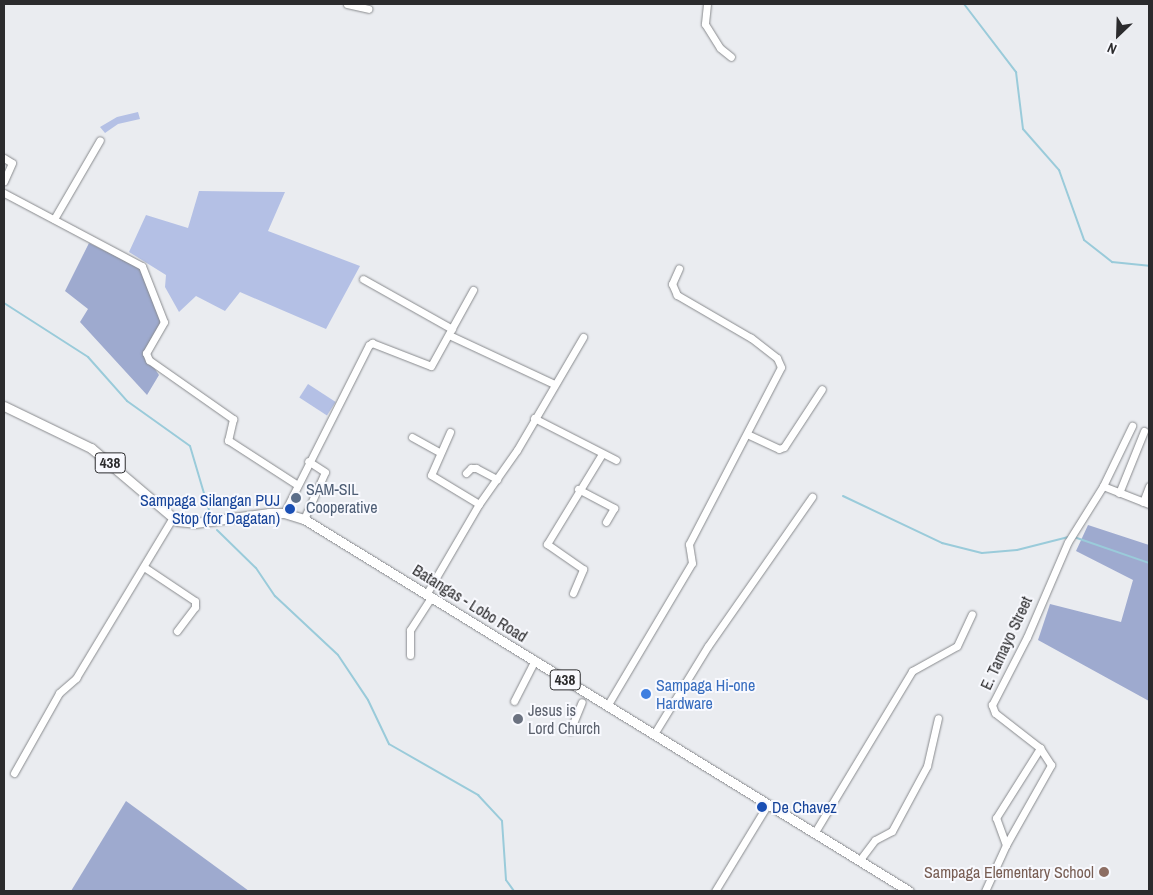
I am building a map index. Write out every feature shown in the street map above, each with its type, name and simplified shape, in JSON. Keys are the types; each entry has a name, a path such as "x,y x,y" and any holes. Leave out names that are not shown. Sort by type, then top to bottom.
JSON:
{"main road":[{"name":"438","path":"4,406 91,448 172,519"},
{"name":"Batangas - Lobo Road","path":"172,519 190,523 284,512 304,519 535,660 585,698 607,706 909,891"}],"street":[{"path":"347,4 368,9"},
{"path":"707,4 705,24 720,48 731,57"},
{"path":"54,219 100,140"},
{"path":"4,158 12,162 4,182"},
{"path":"4,193 142,266 164,322 146,354 149,360 233,419 228,440 296,484"},
{"path":"607,706 692,563 689,544 777,375 780,362 751,338 677,295 672,284 679,268"},
{"path":"363,279 451,332 554,384"},
{"path":"284,512 296,484 369,345 372,343 431,366 473,290"},
{"path":"410,656 410,630 479,504 497,479 583,337"},
{"path":"747,434 779,448 784,447 822,389"},
{"path":"534,418 616,460"},
{"path":"1132,426 1103,486 1146,503 1149,486"},
{"path":"1119,493 1144,431"},
{"path":"450,432 439,452 432,476 479,504"},
{"path":"412,437 439,452"},
{"path":"572,593 583,569 547,544 578,489 602,454"},
{"path":"304,519 325,471 308,461"},
{"path":"466,473 473,468 497,479"},
{"name":"E. Tamayo Street","path":"985,891 1006,846 1051,765 1040,748 996,712 992,705 1080,521 1103,486"},
{"path":"578,489 614,508 606,522"},
{"path":"654,734 708,646 812,497"},
{"path":"14,773 59,693 76,678 172,519"},
{"path":"144,566 195,601 195,607 177,631"},
{"path":"815,832 912,671 957,646 972,614"},
{"path":"514,701 535,660"},
{"path":"570,731 585,698"},
{"path":"859,860 875,840 892,831 927,766 938,718"},
{"path":"1006,846 996,818 1040,748"},
{"path":"715,891 768,804"}],"shaded area":[{"path":"138,112 140,119 118,124 105,133 100,127 117,117"},
{"path":"199,191 285,192 268,231 360,266 326,329 240,292 225,311 196,296 179,312 165,287 166,275 129,252 146,215 188,228"},
{"path":"89,243 142,269 163,321 145,354 159,375 147,395 80,322 88,309 65,291"},
{"path":"308,384 336,402 327,415 299,397"},
{"path":"1088,525 1149,545 1149,701 1038,640 1050,604 1121,622 1133,580 1076,551"},
{"path":"126,801 249,891 71,891"}],"waterway":[{"path":"964,4 1016,72 1023,129 1059,170 1084,240 1112,262 1149,266"},
{"path":"4,303 88,357 127,401 190,446 209,510"},
{"path":"843,496 942,543 982,553 1017,550 1068,537"},
{"path":"217,530 256,568 275,596 338,655 368,700 389,744 478,795 502,821 506,880 514,891"},
{"path":"1074,537 1149,563"}],"place":[{"name":"SAM-SIL Cooperative","path":"296,498"},
{"name":"Sampaga Silangan PUJ Stop (for Dagatan)","path":"290,509"},
{"name":"Sampaga Hi-one Hardware","path":"646,694"},
{"name":"Jesus is Lord Church","path":"518,719"},
{"name":"De Chavez","path":"762,807"},
{"name":"Sampaga Elementary School","path":"1104,872"}]}
